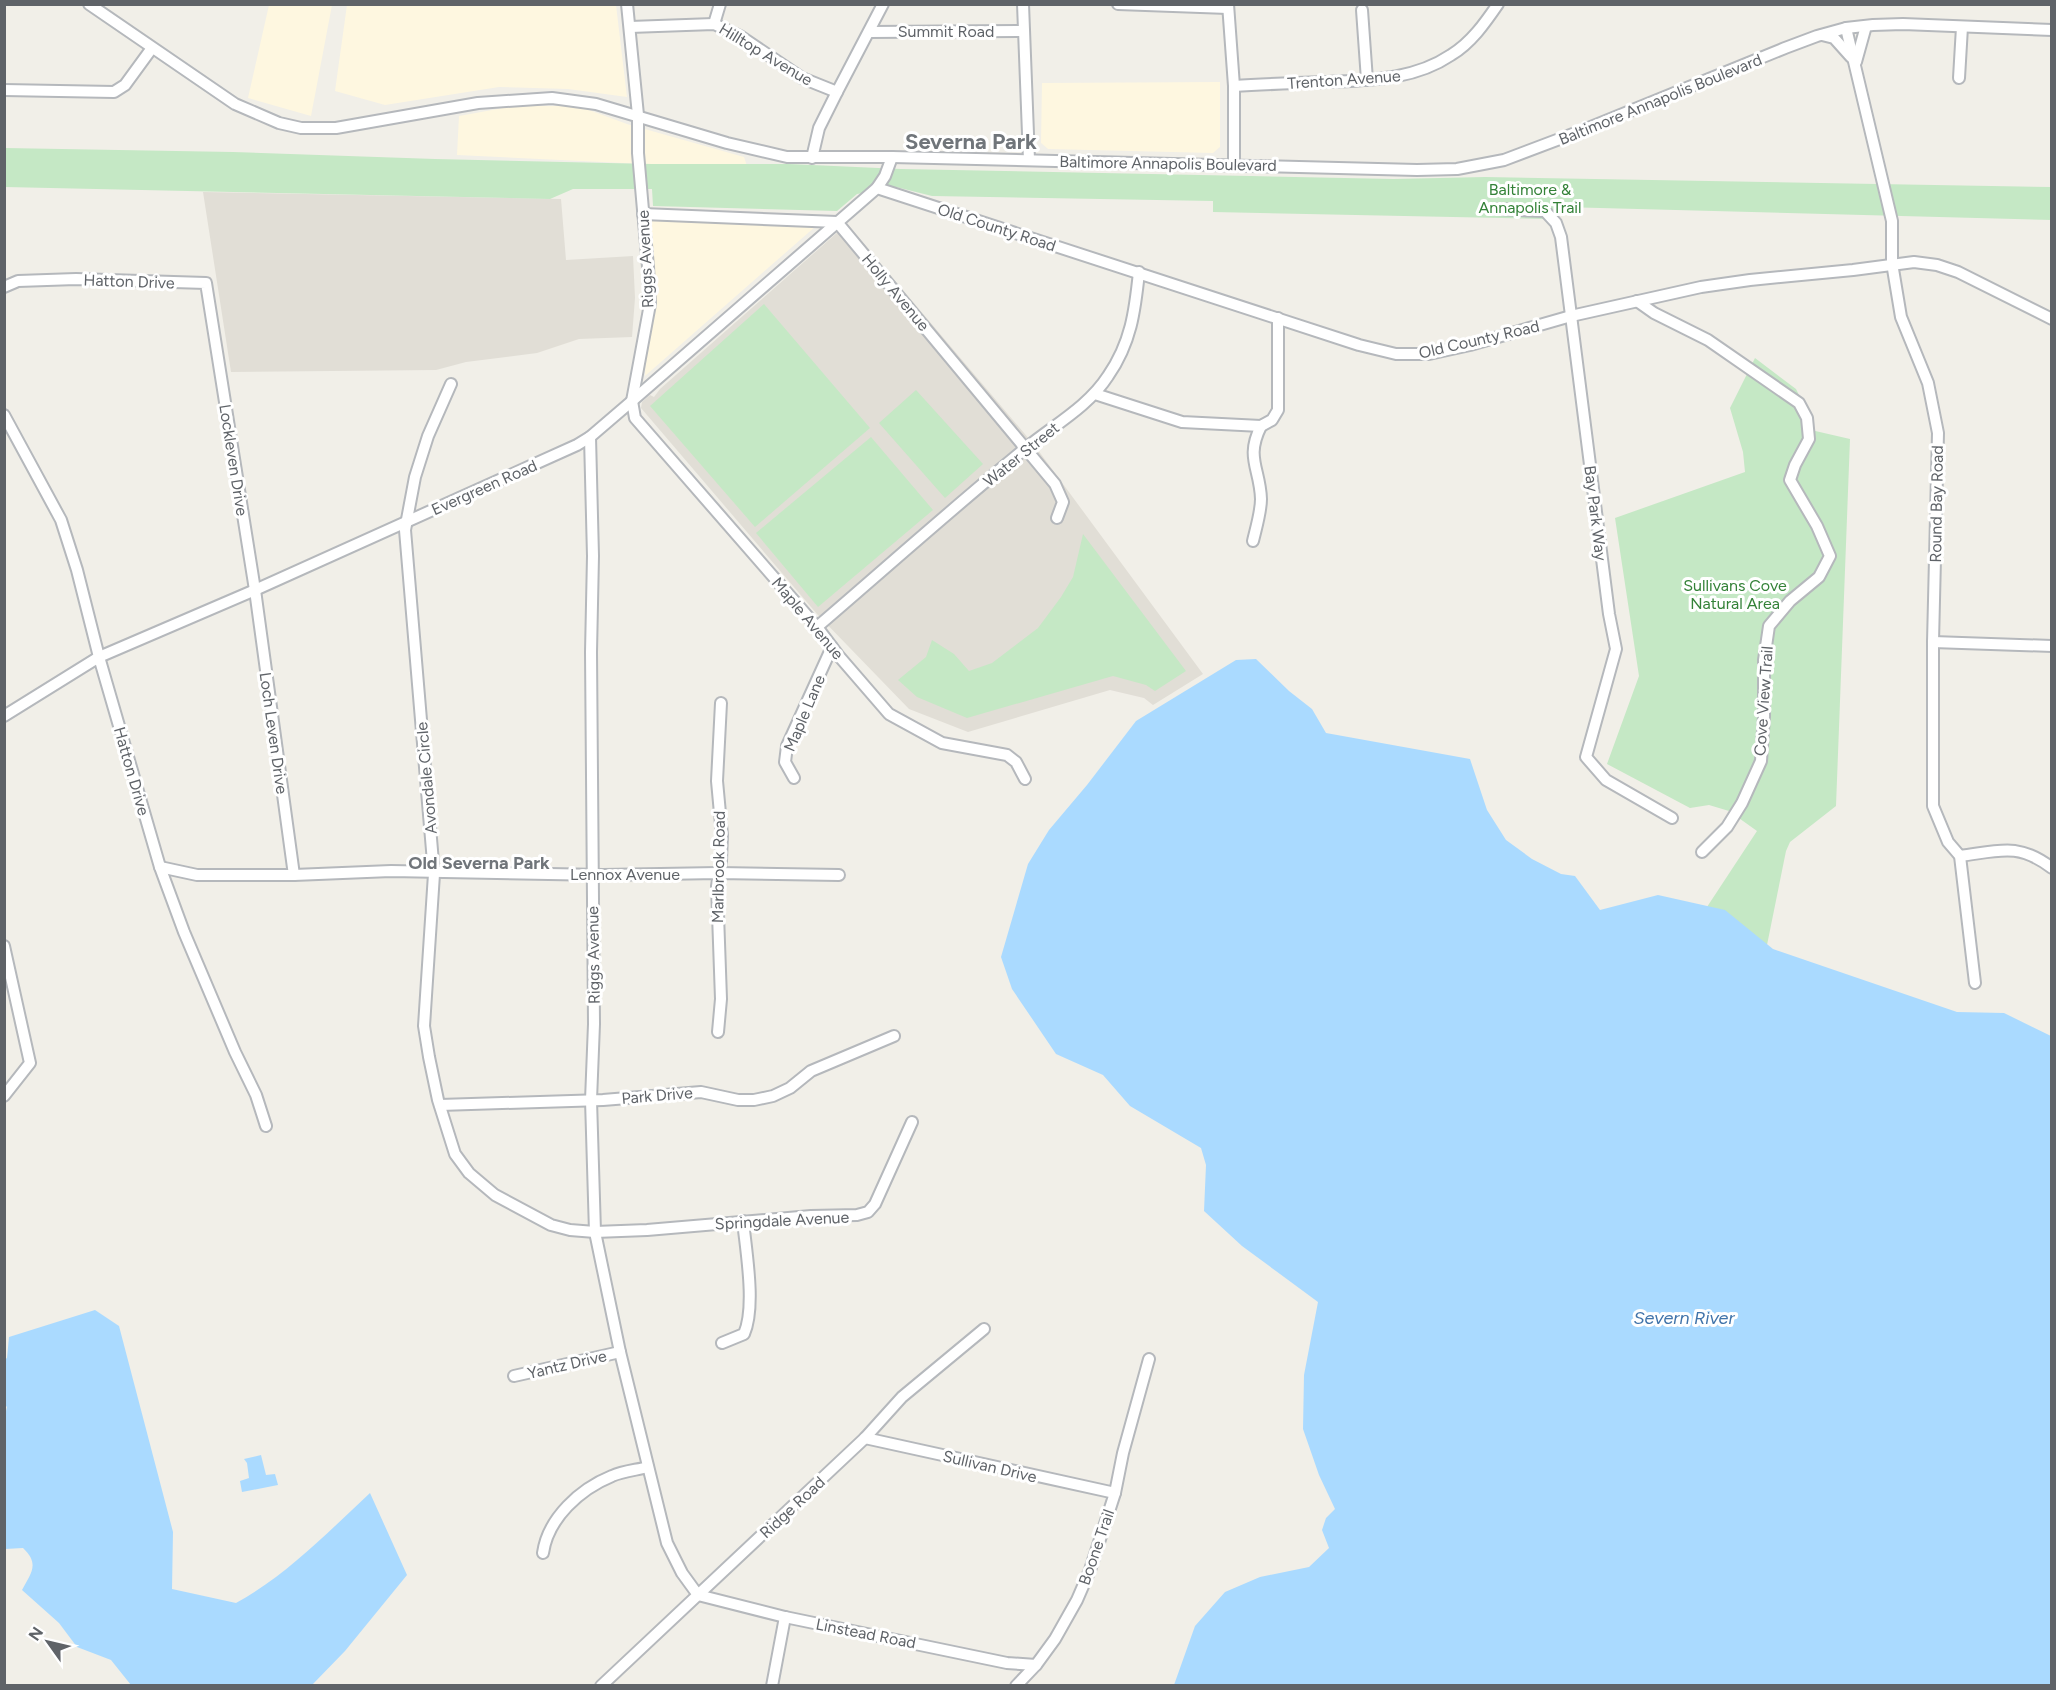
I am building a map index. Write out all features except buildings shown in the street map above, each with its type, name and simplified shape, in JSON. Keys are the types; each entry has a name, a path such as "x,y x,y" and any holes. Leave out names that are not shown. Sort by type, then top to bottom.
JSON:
{"street":[{"name":"Baltimore Annapolis Boulevard","path":"89,4 235,104 279,123 301,128 346,127 441,109 514,99 552,98 572,99 638,115 766,153 812,158 892,157 1417,170 1481,166 1531,151 1822,35 1846,28 1901,24 2052,30"},
{"name":"Riggs Avenue","path":"627,4 638,115 638,153 650,304 632,401"},
{"name":"Hilltop Avenue","path":"720,4 714,24 740,36 802,78 837,92"},
{"path":"812,158 819,128 883,4"},
{"path":"1023,4 1029,160"},
{"path":"1118,4 1228,6 1234,86 1234,165"},
{"name":"Trenton Avenue","path":"1234,86 1367,80 1408,74 1433,66 1451,56 1472,38 1498,4"},
{"path":"1362,10 1367,80"},
{"path":"630,27 714,24"},
{"path":"1854,62 1866,26"},
{"path":"1959,78 1962,27"},
{"name":"Round Bay Road","path":"1846,28 1892,221 1892,263 1901,316 1928,383 1938,433 1933,642 1933,806 1948,842 1960,856 1976,984"},
{"name":"Summit Road","path":"869,32 1024,31"},
{"path":"1822,35 1834,38 1854,62"},
{"path":"4,90 114,92 125,84 152,48"},
{"name":"Evergreen Road","path":"4,716 99,657 255,590 577,445 632,401 878,188 892,157"},
{"name":"Old County Road","path":"878,188 1373,349 1415,355 1470,345 1571,316 1701,287 1852,270 1892,263 1914,262 1938,265 1958,272 2052,319"},
{"name":"Bay Park Way","path":"1497,209 1545,211 1556,223 1561,237 1609,614 1616,649 1586,757 1606,780 1672,818"},
{"path":"643,214 837,222"},
{"name":"Holly Avenue","path":"837,222 1055,484 1063,502 1057,518"},
{"name":"Water Street","path":"818,627 1026,448 1095,394 1108,377 1128,339 1134,316 1139,272"},
{"name":"Hatton Drive","path":"4,287 18,280 76,279 206,283 214,331"},
{"name":"Cove View Trail","path":"1637,301 1654,313 1708,340 1799,403 1806,418 1809,439 1790,480 1830,556 1819,577 1790,601 1769,626 1764,660 1761,761 1742,803 1727,828 1702,852"},
{"path":"1095,394 1182,422 1261,426 1272,420 1278,410 1278,318"},
{"name":"Lockleven Drive","path":"214,331 255,590"},
{"name":"Avondale Circle","path":"450,384 428,436 416,473 405,530 423,761 433,850 434,874 424,1026 429,1057 440,1105 455,1154 469,1173 503,1200 542,1221 570,1230 595,1232"},
{"name":"Maple Avenue","path":"632,401 635,418 818,627 889,714 942,743 1007,755 1016,762 1025,779"},
{"name":"Hatton Drive","path":"4,415 60,520 79,579 99,657 160,867 184,932 234,1052 256,1095 266,1125"},
{"path":"1253,541 1261,501 1257,473 1252,461 1253,448 1261,426"},
{"name":"Riggs Avenue","path":"590,436 593,556 591,621 594,1024 591,1100 595,1232 620,1352 667,1543 682,1573 698,1594"},
{"name":"Loch Leven Drive","path":"255,590 294,875"},
{"path":"1933,642 2052,646"},
{"name":"Maple Lane","path":"794,778 785,762 787,746 832,647"},
{"name":"Marlbrook Road","path":"718,1032 721,999 717,937 717,886 722,835 717,781 721,703"},
{"path":"1960,856 2018,850 2032,855 2052,868"},
{"name":"Lennox Avenue","path":"160,867 197,875 294,875 391,871 434,874 839,874"},
{"path":"4,946 30,1063 4,1096"},
{"name":"Park Drive","path":"440,1105 591,1100 701,1092 738,1100 754,1100 773,1096 790,1088 811,1071 894,1036"},
{"name":"Springdale Avenue","path":"595,1232 647,1230 812,1216 857,1215 868,1212 884,1186 912,1122"},
{"path":"722,1343 744,1334 749,1318 748,1269 743,1221"},
{"name":"Ridge Road","path":"601,1686 866,1438 902,1397 984,1329"},
{"name":"Yantz Drive","path":"514,1376 620,1352"},
{"name":"Boone Trail","path":"1016,1686 1036,1665 1055,1639 1077,1600 1094,1561 1149,1359"},
{"name":"Sullivan Drive","path":"866,1438 1114,1493"},
{"path":"543,1553 545,1540 552,1524 584,1491 613,1475 648,1467"},
{"name":"Linstead Road","path":"698,1594 785,1617 1006,1663 1036,1665"},
{"path":"772,1686 785,1617"}],"shaded area":[{"path":"269,5 332,5 311,116 248,98"},
{"path":"347,5 616,5 627,97 568,89 499,87 385,105 335,91"},
{"path":"1220,82 1220,147 1213,153 1048,149 1041,143 1042,83"},
{"path":"514,106 578,106 627,124 744,157 748,169 457,155 459,116"},
{"path":"203,192 561,199 566,260 633,256 635,298 632,337 579,339 537,353 466,362 436,370 231,372"},
{"path":"651,218 816,226 645,376"},
{"path":"847,224 1035,446 1203,674 1153,705 1144,698 1110,690 968,732 909,709 817,614 641,408 642,402 650,395 654,397 660,389"}],"green space":[{"name":"Baltimore & Annapolis Trail","path":"5,148 1394,179 1485,177 2051,187 2052,220 1562,207 1545,219 1213,212 1213,201 932,196 896,187 857,194 837,211 653,206 652,189 573,189 550,199 5,187"},
{"path":"764,304 870,428 755,527 650,406"},
{"name":"Sullivans Cove Natural Area","path":"1755,358 1796,389 1806,409 1811,430 1850,439 1836,806 1790,842 1786,851 1767,945 1705,910 1757,831 1729,811 1709,805 1690,808 1607,764 1639,676 1615,518 1745,472 1743,452 1730,408"},
{"path":"916,390 983,464 945,498 879,423"},
{"path":"871,437 933,510 818,607 756,533"},
{"path":"1083,534 1186,671 1155,691 1146,685 1113,676 967,718 917,697 898,680 926,657 932,640 954,654 969,671 992,663 1038,628 1073,577"}],"water":[{"name":"Severn River","path":"1256,659 1289,691 1312,709 1326,733 1470,759 1487,810 1506,840 1532,859 1561,874 1575,876 1600,910 1658,895 1725,910 1773,949 1957,1012 2004,1013 2051,1036 2051,1685 1174,1685 1195,1626 1225,1592 1260,1577 1309,1567 1329,1548 1322,1530 1326,1518 1335,1509 1319,1475 1303,1429 1304,1375 1318,1302 1242,1246 1204,1211 1206,1165 1201,1148 1130,1106 1103,1075 1056,1054 1012,989 1001,957 1028,864 1049,830 1136,721 1236,660"},
{"path":"95,1310 119,1326 173,1532 172,1589 236,1603 290,1566 370,1493 407,1575 345,1651 312,1685 131,1685 111,1660 77,1647 59,1623 22,1590 32,1569 31,1559 23,1548 5,1549 4,1419 7,1407 5,1405 4,1360 7,1358 9,1337"},
{"path":"261,1455 266,1475 275,1474 278,1485 242,1492 240,1481 249,1478 247,1463 244,1459"}],"district":[{"name":"Severna Park","path":"971,141"},
{"name":"Old Severna Park","path":"479,863"}]}
